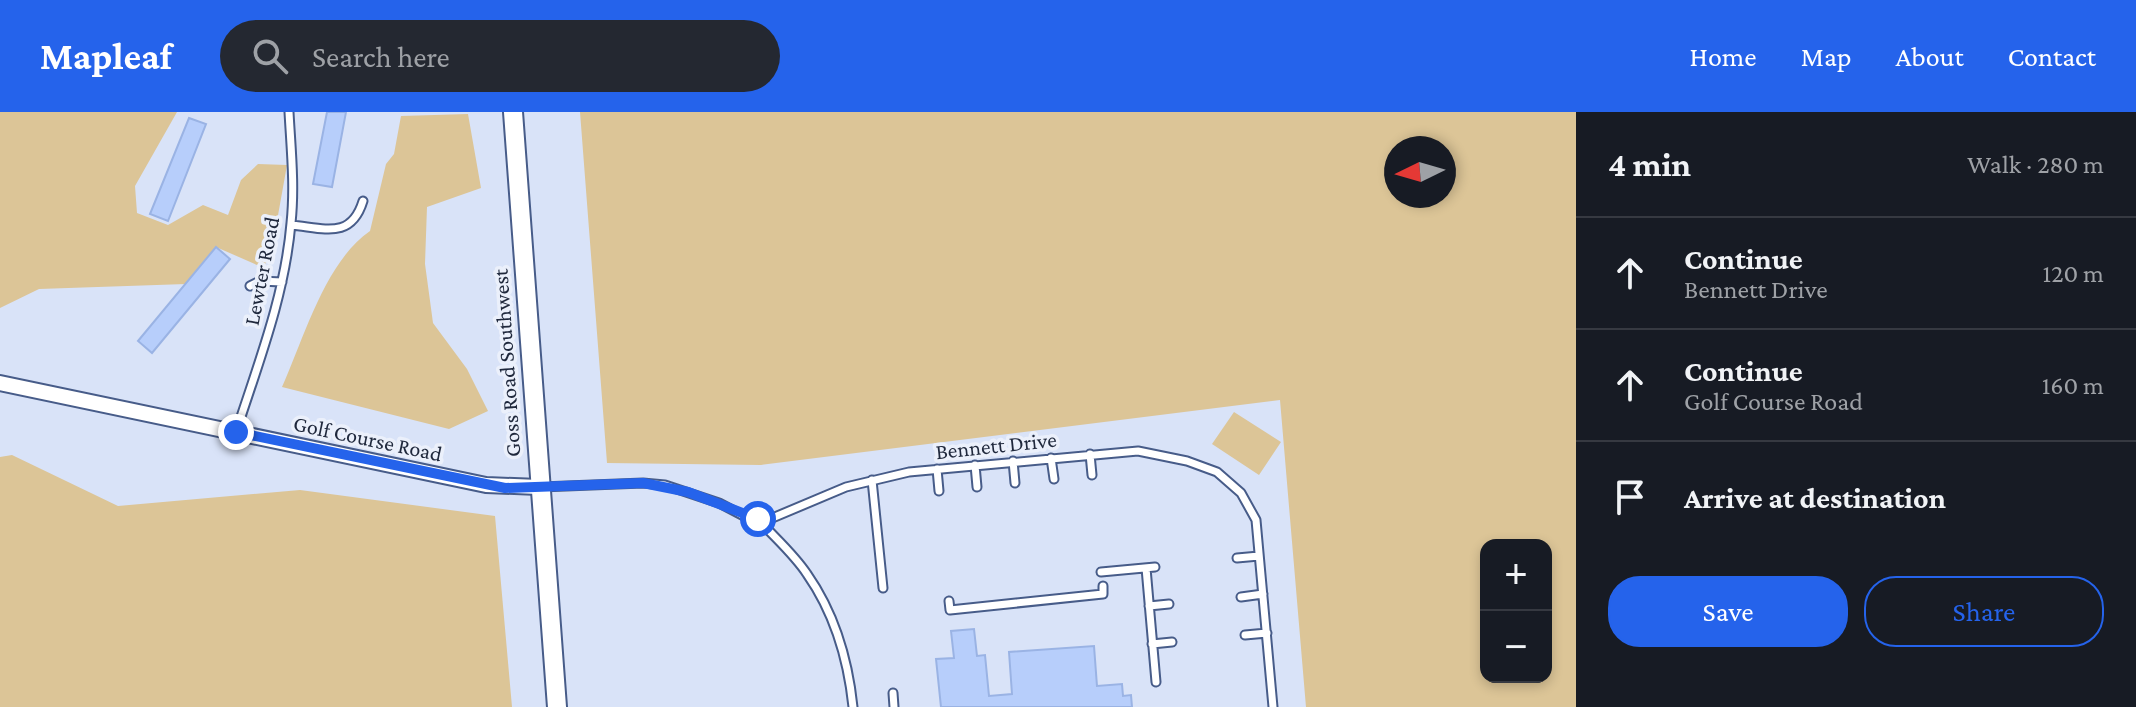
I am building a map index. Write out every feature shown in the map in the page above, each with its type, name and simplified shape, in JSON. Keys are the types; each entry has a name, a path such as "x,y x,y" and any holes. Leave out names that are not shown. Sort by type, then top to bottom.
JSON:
{"street":[{"name":"Goss Road Southwest","path":"513,112 557,707"},
{"name":"Golf Course Road","path":"0,383 486,485 539,487"}],"lane":[{"name":"Lewter Road","path":"236,432 282,282 293,189 289,112"},
{"path":"291,225 348,227 359,213 363,201"},
{"path":"250,286 260,281 282,282"},
{"name":"Bennett Drive","path":"758,519 782,515 819,497 872,480 1013,461 1138,451 1157,453 1217,472 1241,493 1256,520 1273,707"},
{"path":"1090,454 1092,475"},
{"path":"1051,458 1054,479"},
{"path":"1013,461 1015,483"},
{"path":"975,465 977,487"},
{"path":"937,469 939,491"},
{"path":"872,480 883,588"},
{"path":"539,487 665,485 758,519 806,572 832,615 850,674 853,707"},
{"path":"1237,558 1259,556"},
{"path":"1101,572 1150,567 1149,606 1156,682"},
{"path":"949,601 950,610 988,602 1064,594 1103,594 1103,586"},
{"path":"1241,597 1263,594"},
{"path":"1149,606 1169,604"},
{"path":"1245,635 1267,633"},
{"path":"1152,644 1172,642"},
{"path":"893,693 894,707"}],"shaded area":[{"path":"0,112 177,112 135,186 137,213 168,225 203,205 228,215 241,180 258,164 287,165 275,232 264,268 216,247 186,284 39,289 0,308"},
{"path":"580,112 1576,112 1576,707 1306,707 1280,400 761,465 607,463"},
{"path":"468,114 481,188 427,207 425,264 433,323 467,369 488,411 449,429 282,387 328,281 354,245 370,231 386,164 394,154 401,116"},
{"path":"1234,412 1281,442 1259,475 1212,444"},
{"path":"12,455 118,506 300,490 495,516 512,707 0,707 0,457"}],"building":[{"path":"327,112 346,112 332,187 313,184"},
{"path":"189,118 206,124 168,221 150,214"},
{"path":"216,247 230,259 152,353 138,341"},
{"path":"974,629 977,656 985,655 989,696 1012,694 1009,652 1094,646 1097,686 1122,684 1123,696 1131,695 1132,707 941,707 936,659 954,658 951,631"}],"route":[{"path":"236,432 505,488 579,484 665,485 758,519"}]}
